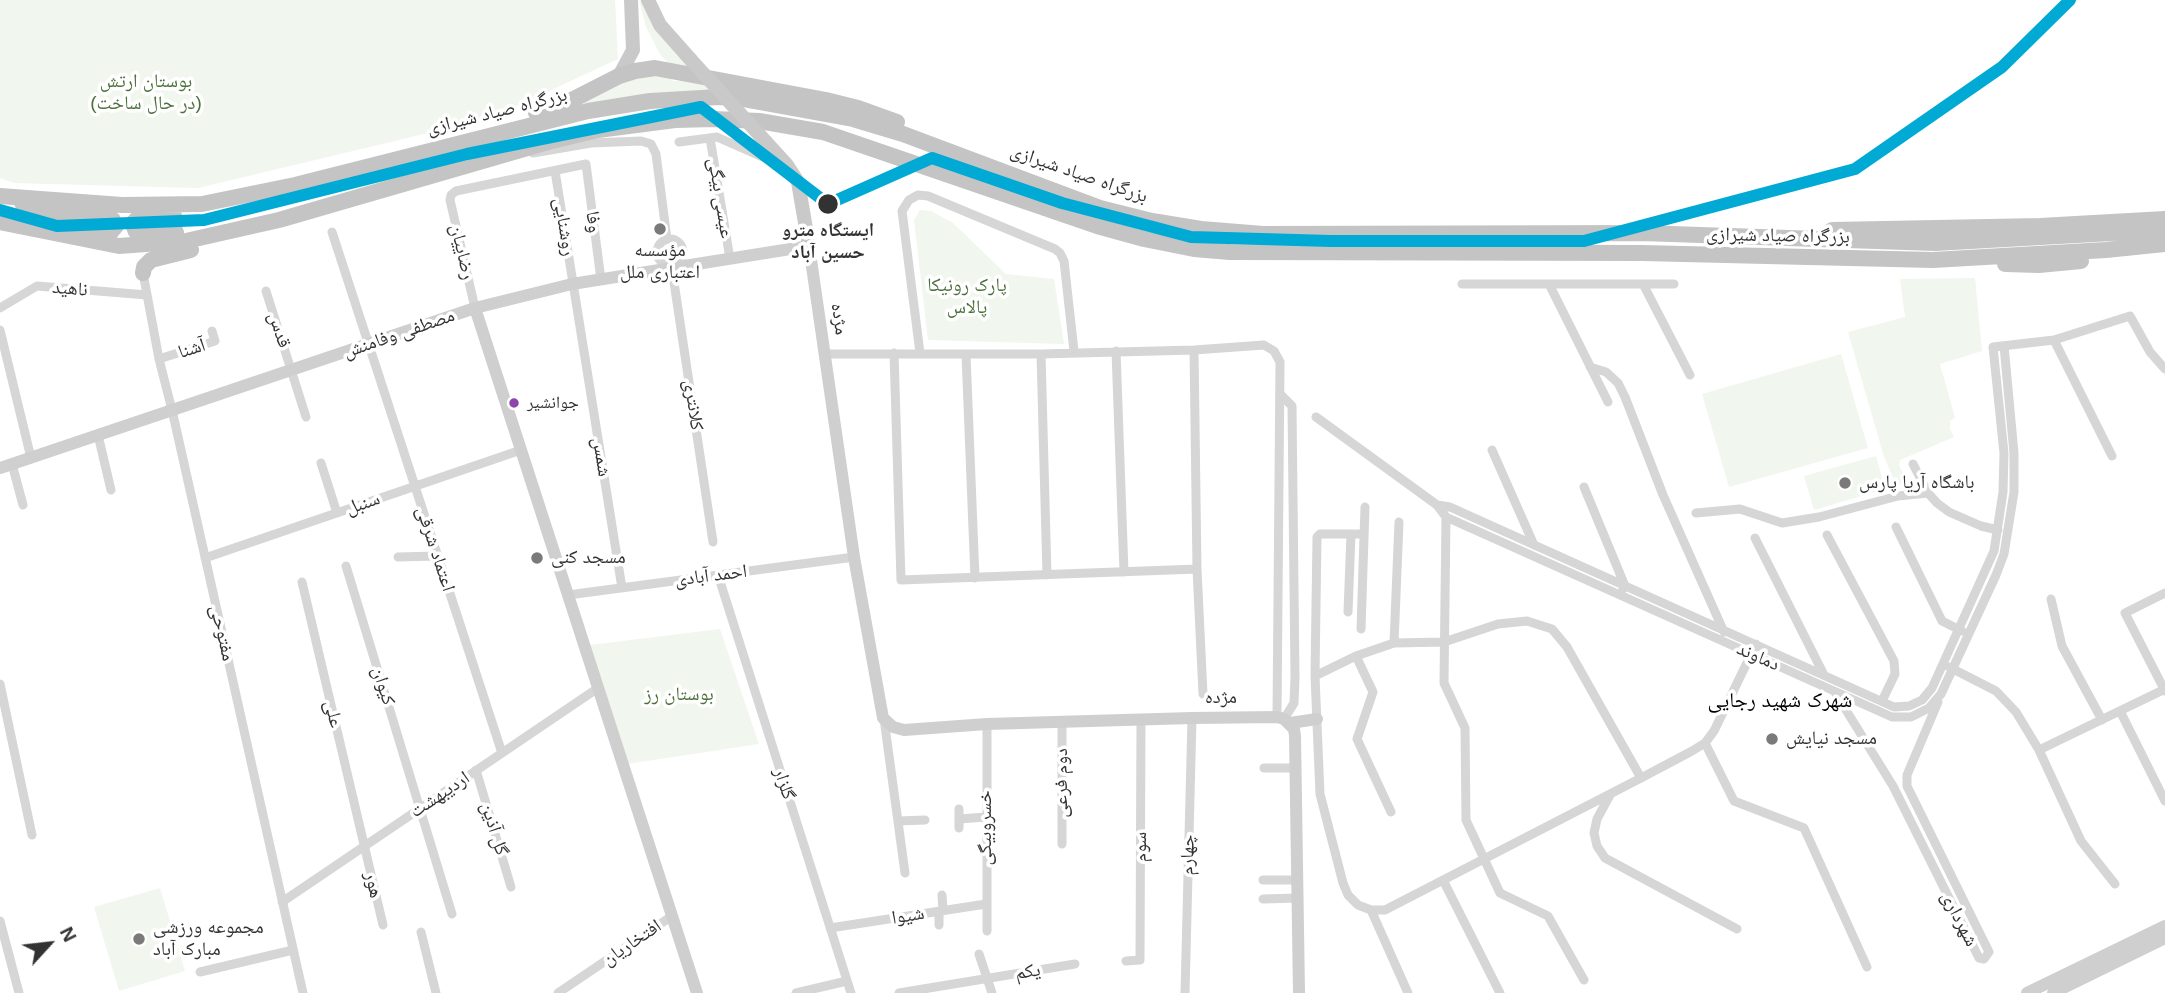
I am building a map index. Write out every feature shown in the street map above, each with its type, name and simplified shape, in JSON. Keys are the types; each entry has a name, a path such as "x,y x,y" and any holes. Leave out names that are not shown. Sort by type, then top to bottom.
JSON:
{"highway":[{"path":"497,134 539,111 566,103 619,76 655,68 858,108 908,126 968,158"},
{"name":"بزرگراه صیاد شیرازی","path":"5,197 122,205 202,204 295,185 558,117 620,105 678,99 737,98 853,119 968,158 1100,208 1152,221 1202,229 1282,234 1642,233 1936,243 2165,230"},
{"name":"بزرگراه صیاد شیرازی","path":"0,222 119,246 186,241 279,220 598,130 675,120 741,119 823,132 1097,226 1194,249 1230,252 1642,253 1933,260 2165,244"},
{"path":"5,197 43,212 107,216 116,226 113,231 105,234 31,229"},
{"path":"142,273 147,263 157,257 334,215 360,197"},
{"path":"202,204 176,215 138,218 134,222 134,228 136,232 143,234 226,231"},
{"path":"1642,233 1970,228 2165,219"},
{"path":"1933,260 1965,264 2039,265 2165,253"}],"main road":[{"path":"619,76 633,50 631,0"},
{"name":"مژده","path":"648,0 660,25 787,165 798,182 855,558 883,718 893,727 904,730 987,724 1141,719 1317,719"},
{"name":"مصطفی وفامنش","path":"6,466 475,308 572,284 669,266 809,246"},
{"path":"475,308 697,993"},
{"path":"1283,720 1295,736 1299,993"},
{"path":"2027,993 2165,926"},
{"path":"2053,993 2165,938"}],"street":[{"path":"680,142 717,137 767,159"},
{"name":"عیسی بیگی","path":"710,138 730,259"},
{"path":"503,156 560,150 591,143 641,141 651,144 654,149 667,239"},
{"name":"وفا","path":"555,171 586,164 601,280"},
{"name":"رضاییان","path":"475,308 451,195 456,191 555,171"},
{"name":"روشنایی","path":"555,171 572,284"},
{"path":"919,353 902,211 909,200 918,195 928,196 1060,253 1064,261 1074,351"},
{"name":"اعتماد شرقی","path":"332,232 502,753"},
{"path":"667,239 678,242 683,253 673,264 666,263 669,266"},
{"path":"667,239 658,247 669,266"},
{"name":"کلانتری","path":"683,253 669,266 713,542"},
{"name":"مفتوحی","path":"142,273 159,359 303,993"},
{"name":"شمس","path":"572,284 622,588"},
{"path":"1462,284 1674,284"},
{"path":"1643,284 1690,375"},
{"name":"ناهید","path":"0,308 37,286 147,295"},
{"path":"1550,286 1608,402"},
{"name":"قدس","path":"266,290 306,417"},
{"path":"1999,346 2054,340 2130,316 2150,352 2165,369"},
{"path":"0,330 31,458"},
{"name":"آشنا","path":"159,359 215,341 212,331"},
{"path":"2054,340 2112,456"},
{"path":"824,354 1041,354 1074,351 1194,350 1264,345 1275,351 1280,362 1283,720"},
{"name":"دماوند","path":"1316,417 1437,505 1446,517 1623,590 1754,649 1892,717 1911,717 1928,708 1941,694 1953,669 1998,530 2004,453 1999,346"},
{"name":"دماوند","path":"1754,649 1824,675 1894,707 1909,706 1922,700 1932,688 2004,554 2014,492 2014,453 1999,346"},
{"path":"1194,350 1197,569 1203,694"},
{"path":"1116,351 1124,572"},
{"path":"894,353 901,580 1197,569"},
{"path":"1041,354 1047,575"},
{"path":"966,355 975,578"},
{"path":"1590,367 1606,372 1618,383 1625,397 1663,495 1723,635"},
{"path":"1280,394 1292,406 1296,677 1294,703 1283,720"},
{"path":"99,435 111,490"},
{"name":"سنبل","path":"205,558 521,450"},
{"path":"1492,450 1534,545"},
{"path":"321,463 337,513"},
{"path":"1913,464 1928,494 1950,512 1980,526 1998,530"},
{"path":"6,466 23,505"},
{"path":"1584,487 1623,590"},
{"path":"1696,513 1740,509 1782,523 1819,517 1898,496 1928,494"},
{"name":"دماوند","path":"1437,505 1450,507 1534,545 1623,590"},
{"path":"1362,629 1365,507"},
{"path":"1446,517 1444,683 1465,728 1466,820 1500,893 1548,916 1584,980"},
{"path":"1394,643 1399,522"},
{"path":"1896,527 1942,621 1964,632"},
{"path":"1364,534 1320,534 1317,537 1315,676 1321,794 1348,895 1358,905 1371,910 1385,910 1705,743 1714,731 1754,649"},
{"path":"1348,612 1351,534"},
{"path":"1827,535 1894,661 1895,674 1882,701"},
{"path":"1755,538 1824,675"},
{"path":"398,557 437,556"},
{"name":"احمد آبادی","path":"568,595 855,558"},
{"name":"کیوان","path":"346,565 452,914"},
{"name":"گلزار","path":"718,575 851,993"},
{"name":"علی","path":"302,582 364,846"},
{"path":"2039,750 2165,690 2125,613 2165,593"},
{"path":"2051,599 2062,646 2102,720"},
{"path":"1315,676 1356,656 1394,643 1444,642 1498,624 1527,621 1552,629 1567,647 1641,778"},
{"path":"1356,656 1373,692 1357,739 1391,812"},
{"path":"1943,665 1996,691 2016,712 2039,750 2081,841 2115,884"},
{"path":"0,684 32,835"},
{"name":"اردیبهشت","path":"282,902 598,688"},
{"name":"شهرداری","path":"1835,691 1893,786 1979,957 1985,959 1989,953 1906,781"},
{"path":"1893,786 1906,781 1941,694"},
{"path":"2120,711 2165,802"},
{"name":"مژده","path":"883,718 905,873"},
{"name":"چهارم","path":"1185,993 1192,718"},
{"name":"سوم","path":"1126,961 1140,960 1141,719"},
{"name":"دوم فرعی","path":"1062,722 1062,844"},
{"name":"خسروبیگی","path":"987,724 987,931"},
{"path":"1705,743 1734,801 1804,828 1867,967"},
{"path":"1264,768 1296,768"},
{"name":"گل آذین","path":"476,770 512,887"},
{"path":"1610,793 1597,819 1594,832 1597,846 1605,858 1737,929"},
{"path":"1908,819 1920,814"},
{"path":"959,818 986,817"},
{"path":"899,821 925,820"},
{"name":"هور","path":"364,846 383,925"},
{"path":"1263,880 1297,880"},
{"path":"1443,880 1500,993"},
{"path":"939,925 942,895"},
{"path":"1263,899 1298,898"},
{"name":"شیوا","path":"830,928 986,904"},
{"path":"1371,910 1408,993"},
{"name":"افتخاریان","path":"558,993 672,916"},
{"path":"0,921 19,993"},
{"path":"421,932 436,993"},
{"path":"200,972 293,950"},
{"path":"979,954 992,993"},
{"name":"یکم","path":"899,993 939,990 1075,964"},
{"path":"796,993 847,981"}],"green space":[{"name":"بوستان ارتش (در حال ساخت)","path":"0,0 615,0 618,59 491,118 198,188 14,183 0,178"},
{"path":"639,0 655,29 693,70 668,63 660,54 646,27"},
{"path":"659,72 674,81 701,79 714,92 565,107 618,81"},
{"name":"پارک رونیکا پالاس","path":"920,210 931,211 953,223 1006,274 1054,279 1064,344 928,340 914,220"},
{"path":"1975,278 1982,351 1940,364 1955,418 1950,421 1954,437 1900,460 1899,465 1910,486 1914,488 1910,490 1895,482 1884,457 1848,332 1905,317 1900,279"},
{"path":"1841,354 1868,448 1729,487 1702,394"},
{"name":"باشگاه آریا پارس","path":"1876,456 1885,489 1814,510 1804,476"},
{"name":"بوستان رز","path":"720,629 759,744 627,764 590,645"},
{"name":"مجموعه ورزشی مبارک آباد","path":"160,888 185,971 119,991 94,907"}],"transit line":[{"path":"0,210 57,226 204,220 467,154 701,107 828,204 932,158 1062,203 1191,237 1331,241 1584,241 1855,169 2002,67 2070,0"}],"place":[{"name":"ایستگاه مترو حسین آباد","path":"828,204"},
{"name":"مؤسسه اعتباری ملل","path":"660,229"},
{"name":"جوانشیر","path":"514,403"},
{"name":"باشگاه آریا پارس","path":"1845,483"},
{"name":"مسجد کنی","path":"537,558"},
{"name":"مسجد نیایش","path":"1772,739"},
{"name":"مجموعه ورزشی مبارک آباد","path":"139,939"}],"district":[{"name":"شهرک شهید رجایی","path":"1780,701"}]}
